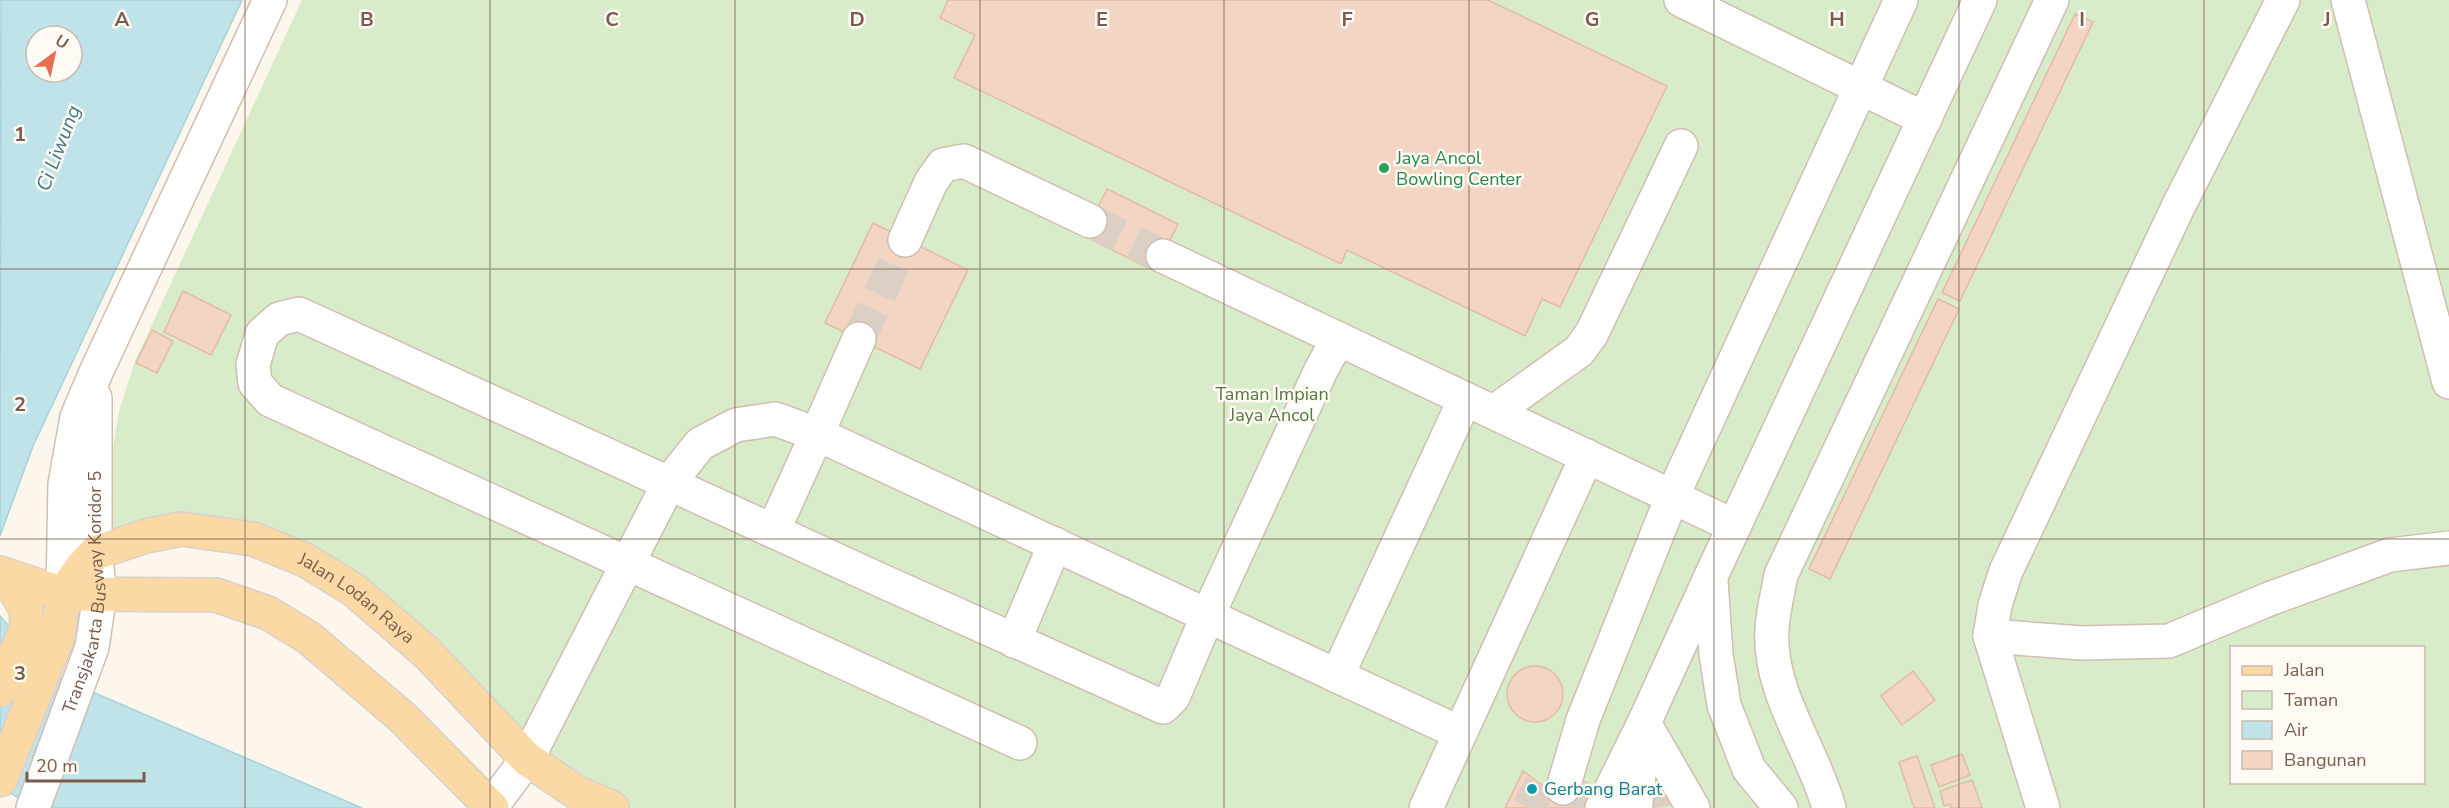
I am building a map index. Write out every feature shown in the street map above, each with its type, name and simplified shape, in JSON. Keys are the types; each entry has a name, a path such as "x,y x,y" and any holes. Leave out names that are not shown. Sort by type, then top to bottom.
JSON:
{"main road":[{"name":"Jalan Lodan Raya","path":"95,553 146,537 181,530 253,539 305,560 354,590 426,652 527,759 576,792 612,808"},
{"path":"0,780 58,636 63,594 95,553"},
{"path":"3,574 63,594 216,595 268,613 309,638 402,717 492,808"},
{"path":"0,690 27,627 26,609 3,574"}],"street":[{"name":"Transjakarta Busway Koridor 5","path":"63,594 65,484 77,417 96,370 270,0"},
{"path":"1681,0 1926,119"},
{"path":"1573,791 1583,720 1672,496 1901,0"},
{"path":"1636,803 1644,723 1710,576 1980,0"},
{"path":"1829,808 1783,693 1775,665 1772,631 1781,575 2052,0"},
{"path":"2043,808 1990,636 1995,605 2011,560 2178,207 2283,0"},
{"path":"2348,0 2449,382"},
{"path":"1337,676 1479,406 1579,351 1592,333 1681,146"},
{"path":"905,240 931,182 943,165 964,161 1090,221"},
{"path":"1163,256 1734,526"},
{"path":"1020,743 270,400 255,383 253,365 262,334 279,319 299,314 1163,707 1173,697 1207,616 1321,370 1338,339"},
{"path":"773,531 859,339"},
{"name":"Transjakarta Busway Koridor 5","path":"33,808 92,647 100,594 95,553 96,370"},
{"path":"492,808 527,759 669,483 700,444 736,425 775,419 817,434 1460,733"},
{"path":"1426,808 1587,456"},
{"path":"1014,641 1055,544"},
{"path":"1990,636 2082,643 2169,641 2269,599 2390,555 2449,548"},
{"path":"1710,576 1716,654 1724,705 1749,768 1781,808"},
{"path":"1573,791 1644,723"},
{"path":"1644,723 1693,808"}],"green space":[{"name":"Taman Impian Jaya Ancol","path":"302,0 2449,0 2449,808 612,808 426,652 254,538 95,553 119,411 135,361"}],"water":[{"name":"Ci Liwung","path":"1,0 242,0 33,446 0,536"},
{"path":"0,616 53,675 362,808 38,808 0,788"}],"building":[{"name":"Jaya Ancol Bowling Center","path":"948,0 1488,0 1667,86 1560,307 1542,299 1525,336 1347,250 1341,264 954,78 975,35 940,18"},
{"path":"2075,14 2093,22 1960,301 1942,293"},
{"path":"1107,189 1178,224 1155,271 1084,236"},
{"path":"873,223 968,270 920,369 825,323"},
{"path":"183,291 231,315 211,355 164,332"},
{"path":"1938,299 1959,309 1830,579 1809,569"},
{"path":"152,330 173,341 157,373 136,363"},
{"path":"1535,666 1546,668 1555,674 1561,683 1563,694 1561,705 1555,714 1546,720 1535,722 1524,720 1515,714 1509,705 1507,694 1509,683 1515,674 1524,668"},
{"path":"1913,671 1935,700 1902,725 1881,696"},
{"path":"1962,754 1970,775 1939,787 1931,765"},
{"path":"1917,756 1935,808 1914,808 1899,762"},
{"name":"Gerbang Barat","path":"1523,771 1546,788 1554,790 1581,780 1587,782 1596,808 1505,808"},
{"path":"1972,780 1982,808 1951,808 1950,804 1944,806 1940,791"}],"tunnel":[{"path":"1090,221 1163,256"},
{"path":"859,339 905,240"},
{"path":"1647,745 1657,808"},
{"path":"1576,808 1587,782"},
{"path":"1528,808 1541,785"}],"place":[{"name":"Jaya Ancol Bowling Center","path":"1384,168"},
{"name":"Gerbang Barat","path":"1532,789"}]}
